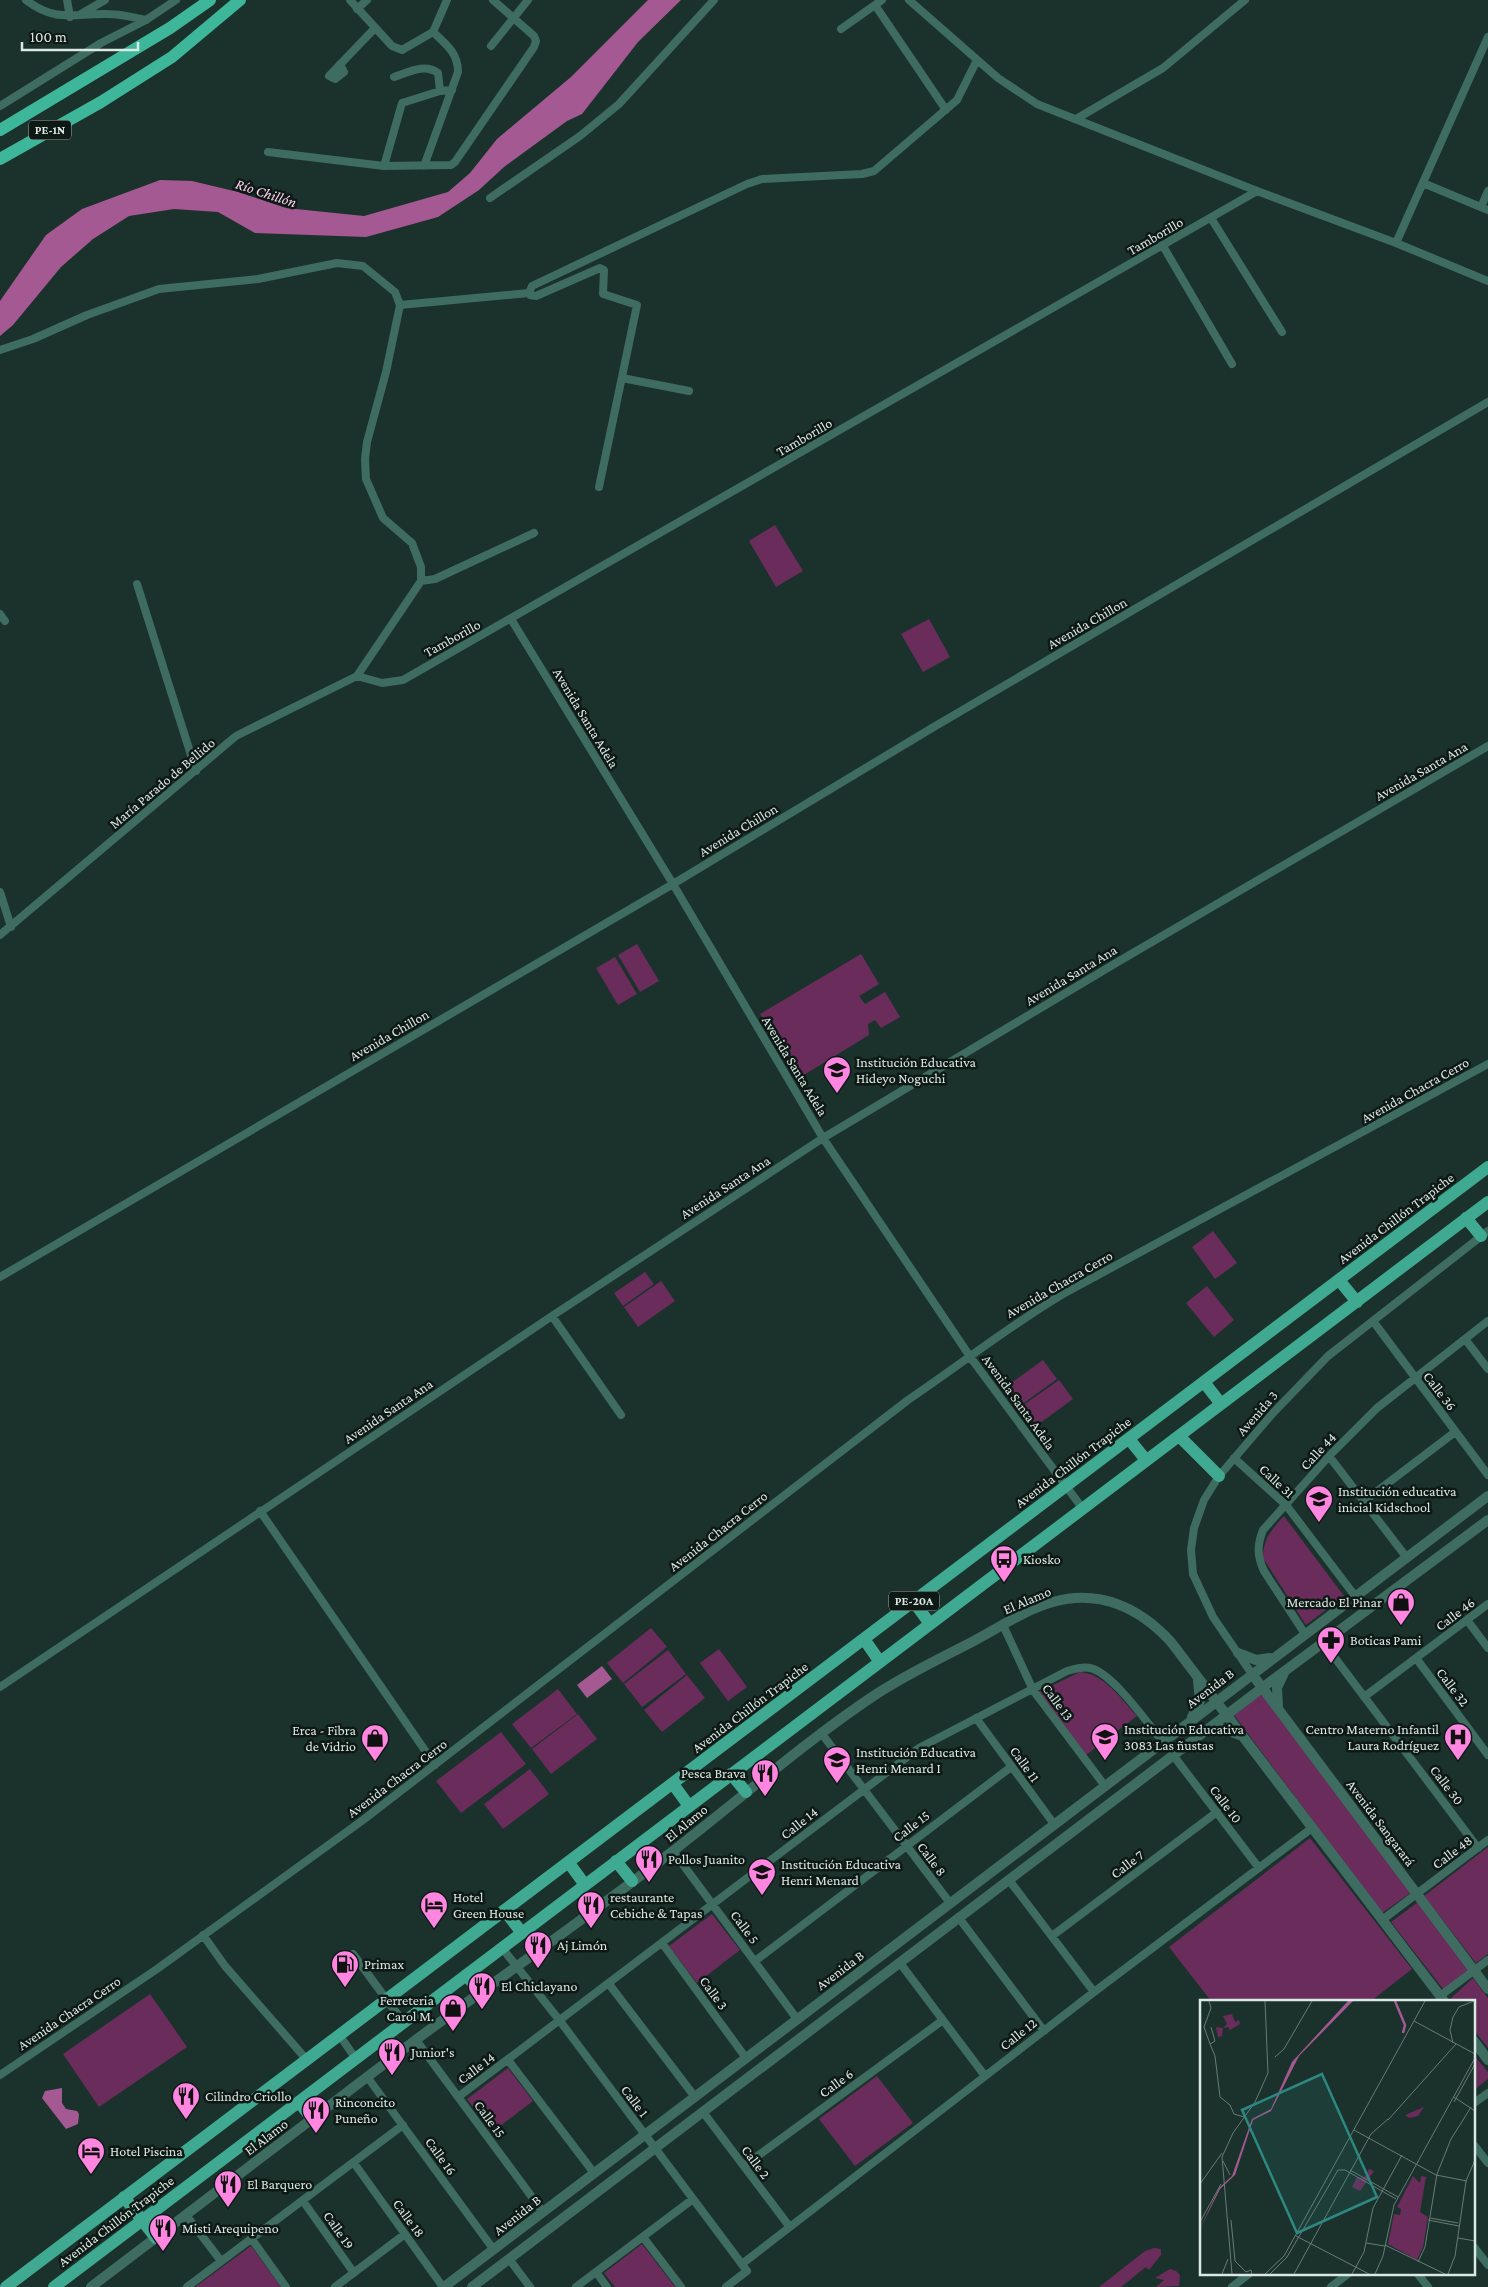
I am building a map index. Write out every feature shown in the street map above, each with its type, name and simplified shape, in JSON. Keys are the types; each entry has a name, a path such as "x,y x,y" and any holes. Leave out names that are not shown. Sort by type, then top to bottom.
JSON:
{"highway":[{"name":"PE-1N","path":"0,130 170,28 210,0"},
{"name":"PE-1N","path":"0,159 101,102 172,57 240,0"}],"main road":[{"name":"Avenida Chillón Trapiche","path":"6,2287 1488,1167"},
{"name":"Avenida Chillón Trapiche","path":"54,2287 70,2282 142,2220 1488,1202"},
{"path":"1466,1218 1484,1233"},
{"path":"1339,1280 1356,1302"},
{"path":"1204,1382 1221,1404"},
{"path":"1179,1436 1219,1476"},
{"path":"1129,1439 1146,1460"},
{"path":"914,1602 930,1624"},
{"path":"864,1639 880,1662"},
{"path":"732,1774 746,1792"},
{"path":"673,1784 689,1806"},
{"path":"616,1861 632,1881"},
{"path":"569,1863 585,1885"},
{"path":"505,1911 522,1933"},
{"path":"466,1975 481,1993"},
{"path":"384,2038 396,2056"},
{"path":"299,2102 313,2120"},
{"path":"124,2197 156,2238"}],"street":[{"path":"26,0 47,13 70,17 81,14 105,0"},
{"path":"67,0 70,17"},
{"path":"0,106 101,43 146,20 166,4 176,0"},
{"path":"350,0 392,46 402,50 433,32 447,0"},
{"path":"357,9 367,0"},
{"path":"268,152 384,166 451,165 455,162 534,47 536,41 534,36 493,0"},
{"path":"491,46 528,0"},
{"path":"490,198 572,142 618,104 714,0"},
{"path":"909,0 998,78 1037,104 1257,192 1396,243 1488,281"},
{"path":"1076,119 1163,68 1245,0"},
{"path":"841,29 878,2 946,110"},
{"path":"81,14 109,14 146,20"},
{"path":"340,64 375,28"},
{"path":"424,166 458,72 458,62 455,54 433,32"},
{"path":"1396,243 1488,37"},
{"path":"529,293 532,286 747,184 762,179 869,173 946,110 961,94 978,60"},
{"path":"394,77 424,67 432,68 438,73 440,91"},
{"path":"384,166 402,103 440,91 452,90"},
{"path":"1423,183 1485,209 1488,191"},
{"name":"Tamborillo","path":"357,676 382,683 403,680 1257,192"},
{"path":"1211,218 1282,332"},
{"path":"1163,246 1232,364"},
{"path":"0,350 33,339 87,315 159,289 258,279 337,263 363,266 395,292 400,305 386,372 368,435 364,469 370,492 383,518 412,543 421,567 421,581 357,676"},
{"path":"400,305 529,293 530,296 536,296 596,268 604,270 602,294 634,303 638,307 599,487"},
{"path":"622,378 689,391"},
{"name":"Avenida Chillon","path":"0,1277 673,884 932,728 1488,402"},
{"path":"421,581 435,579 534,534"},
{"path":"137,584 196,771"},
{"path":"0,614 5,621"},
{"name":"Avenida Santa Adela","path":"511,619 673,884 823,1138 971,1358 1083,1509"},
{"name":"María Parado de Bellido","path":"0,935 236,736 357,676"},
{"name":"Avenida Santa Ana","path":"0,1687 552,1316 823,1138 1121,960 1488,746"},
{"path":"0,892 11,926"},
{"name":"Avenida Chacra Cerro","path":"0,2075 203,1935 363,1820 908,1400 971,1358 1019,1320 1063,1294 1488,1064"},
{"name":"Avenida 3","path":"1252,1674 1213,1618 1193,1574 1191,1550 1194,1528 1204,1500 1219,1476 1234,1458 1273,1413 1328,1356 1484,1233"},
{"path":"552,1316 621,1415"},
{"name":"Calle 36","path":"1373,1321 1488,1476"},
{"name":"Calle 44","path":"1305,1634 1264,1571 1258,1556 1258,1542 1263,1530 1329,1456 1376,1408 1488,1321"},
{"path":"1465,1339 1488,1369"},
{"path":"1363,1502 1455,1432"},
{"path":"1329,1456 1406,1558"},
{"name":"Calle 31","path":"1234,1458 1286,1505 1355,1596"},
{"name":"Avenida B","path":"444,2287 1488,1496"},
{"path":"260,1511 434,1765"},
{"path":"472,2287 1200,1734 1488,1520"},
{"path":"1379,1578 1389,1593"},
{"name":"El Alamo","path":"91,2287 416,2040 673,1851 746,1792 872,1697 903,1678 1003,1625 1052,1602 1091,1598 1114,1602 1135,1612 1157,1627 1216,1701"},
{"name":"Calle 46","path":"1364,1697 1488,1604"},
{"path":"1467,1620 1488,1648"},
{"name":"Calle 13","path":"1003,1625 1033,1690 1105,1786"},
{"name":"Calle 30","path":"1323,1642 1478,1848"},
{"path":"1238,1653 1256,1660 1267,1659 1278,1654"},
{"name":"Calle 32","path":"1416,1658 1488,1755"},
{"name":"Calle 14","path":"458,2097 919,1748 1067,1671 1080,1667 1090,1667 1111,1680 1163,1742"},
{"path":"1282,1714 1277,1704 1277,1688 1281,1677 1288,1668"},
{"path":"1187,1723 1196,1711 1200,1701 1199,1684 1193,1671"},
{"name":"Avenida Sangarará","path":"1252,1674 1488,1989"},
{"path":"1216,1701 1442,1998 1488,1960"},
{"name":"Calle 11","path":"976,1718 1054,1824"},
{"path":"1200,1734 1212,1729 1228,1730 1238,1734 1247,1742"},
{"name":"Calle 8","path":"822,1734 950,1904"},
{"name":"Calle 10","path":"1174,1755 1260,1868"},
{"name":"Calle 15","path":"755,1961 1011,1766"},
{"path":"1079,1805 1090,1818"},
{"name":"Calle 7","path":"1052,1936 1217,1812"},
{"name":"Calle 12","path":"742,2264 1094,1992 1312,1828"},
{"name":"Calle 48","path":"1382,1920 1488,1840"},
{"name":"Calle 5","path":"673,1851 798,2019"},
{"path":"1009,1880 1094,1992"},
{"path":"959,1918 1044,2031"},
{"path":"203,1935 225,1966 307,2060"},
{"name":"Calle 3","path":"662,1944 746,2058"},
{"name":"Calle 1","path":"502,1948 560,2021 747,2271 726,2287"},
{"path":"354,1954 404,2023"},
{"path":"900,1963 985,2076"},
{"path":"609,1984 695,2097"},
{"name":"Calle 6","path":"744,2166 943,2020"},
{"path":"340,2036 356,2059"},
{"name":"Calle 15","path":"416,2040 543,2212"},
{"path":"1476,2044 1488,2060"},
{"path":"508,2060 594,2173"},
{"path":"723,2075 732,2090"},
{"name":"Calle 16","path":"368,2078 494,2250"},
{"path":"1476,2102 1488,2093"},
{"name":"Calle 2","path":"703,2112 789,2226"},
{"path":"188,2287 404,2125"},
{"path":"1476,2147 1488,2163"},
{"name":"Calle 18","path":"354,2163 444,2287"},
{"path":"576,2287 693,2199"},
{"name":"Calle 19","path":"303,2201 354,2273"},
{"path":"186,2215 221,2262"},
{"path":"336,2287 405,2234"},
{"path":"643,2236 681,2287"},
{"path":"251,2238 286,2287"},
{"path":"1476,2250 1488,2265"},
{"path":"509,2259 530,2287"},
{"path":"596,2272 607,2287"},
{"path":"1232,2287 1249,2274"},
{"path":"1331,2287 1348,2274"},
{"path":"1418,2274 1424,2286"}],"shaded area":[{"path":"648,0 681,0 638,42 582,114 567,121 504,167 479,190 438,217 366,237 255,233 218,212 174,209 129,216 93,239 61,267 13,325 0,336 0,301 46,235 82,209 160,180 192,181 238,192 286,208 364,216 448,192 470,173 497,139 571,77"},
{"path":"775,525 803,571 776,587 749,541"},
{"path":"929,619 950,657 923,672 901,634"},
{"path":"637,944 659,981 640,992 618,955"},
{"path":"861,954 879,984 859,996 865,1004 885,992 900,1017 881,1028 875,1020 868,1024 869,1035 799,1078 760,1014"},
{"path":"615,957 637,994 618,1005 596,968"},
{"path":"1213,1231 1237,1263 1215,1279 1192,1247"},
{"path":"645,1272 654,1284 623,1306 614,1293"},
{"path":"661,1281 675,1301 638,1327 624,1307"},
{"path":"1207,1286 1234,1320 1214,1337 1186,1303"},
{"path":"1043,1360 1057,1379 1021,1405 1007,1386"},
{"path":"1059,1380 1073,1399 1036,1426 1022,1406"},
{"path":"1284,1516 1344,1596 1306,1625 1263,1558 1263,1551 1269,1535"},
{"path":"651,1628 667,1647 623,1683 607,1663"},
{"path":"719,1649 747,1687 728,1701 700,1663"},
{"path":"668,1650 686,1674 642,1707 624,1684"},
{"path":"602,1666 612,1679 587,1698 577,1685"},
{"path":"1080,1672 1097,1677 1105,1682 1137,1716 1086,1755 1039,1692"},
{"path":"687,1675 705,1698 662,1732 644,1710"},
{"path":"558,1689 577,1714 531,1748 512,1724"},
{"path":"1262,1694 1412,1892 1382,1913 1234,1715"},
{"path":"578,1714 597,1739 551,1774 532,1749"},
{"path":"501,1732 526,1764 461,1813 436,1781"},
{"path":"530,1769 549,1794 503,1829 484,1804"},
{"path":"1310,1838 1412,1969 1372,2000 1210,2000 1169,1947"},
{"path":"1488,1847 1488,1954 1476,1963 1424,1896"},
{"path":"1418,1902 1469,1970 1443,1989 1391,1922"},
{"path":"712,1914 740,1950 697,1983 669,1946"},
{"path":"1473,1978 1488,1998 1488,2048 1476,2033 1476,2000 1452,2000 1451,1998"},
{"path":"150,1994 187,2047 99,2107 63,2054"},
{"path":"1476,2057 1488,2072 1488,2079 1476,2088"},
{"path":"508,2068 533,2101 492,2132 467,2099"},
{"path":"877,2076 913,2123 855,2166 819,2119"},
{"path":"62,2088 62,2103 66,2109 77,2111 79,2114 78,2124 66,2129 42,2098 45,2091"},
{"path":"642,2244 675,2287 615,2287 604,2273"},
{"path":"251,2246 281,2287 195,2287"},
{"path":"1154,2248 1161,2249 1161,2255 1149,2270 1146,2267 1121,2287 1099,2287 1145,2251"},
{"path":"1170,2269 1180,2275 1179,2286 1156,2287 1164,2280 1155,2278"}],"place":[{"name":"Institución Educativa Hideyo Noguchi","path":"837,1094"},
{"name":"Institución educativa inicial Kidschool","path":"1319,1523"},
{"name":"Kiosko","path":"1004,1583"},
{"name":"Mercado El Pinar","path":"1401,1626"},
{"name":"Boticas Pami","path":"1331,1664"},
{"name":"Institución Educativa 3083 Las ñustas","path":"1105,1761"},
{"name":"Centro Materno Infantil Laura Rodríguez","path":"1458,1761"},
{"name":"Erca - Fibra de Vidrio","path":"375,1762"},
{"name":"Institución Educativa Henri Menard I","path":"837,1784"},
{"name":"Pesca Brava","path":"765,1797"},
{"name":"Pollos Juanito","path":"649,1883"},
{"name":"Institución Educativa Henri Menard","path":"762,1896"},
{"name":"Hotel Green House","path":"434,1929"},
{"name":"restaurante Cebiche & Tapas","path":"591,1929"},
{"name":"Aj Limón","path":"538,1969"},
{"name":"Primax","path":"345,1988"},
{"name":"El Chiclayano","path":"482,2010"},
{"name":"Ferreteria Carol M.","path":"453,2032"},
{"name":"Junior's","path":"392,2076"},
{"name":"Cilindro Criollo","path":"186,2120"},
{"name":"Rinconcito Puneño","path":"316,2134"},
{"name":"Hotel Piscina","path":"91,2175"},
{"name":"El Barquero","path":"228,2208"},
{"name":"Misti Arequipeno","path":"163,2252"}],"water label":[{"name":"Río Chillón","path":"266,193"}]}
